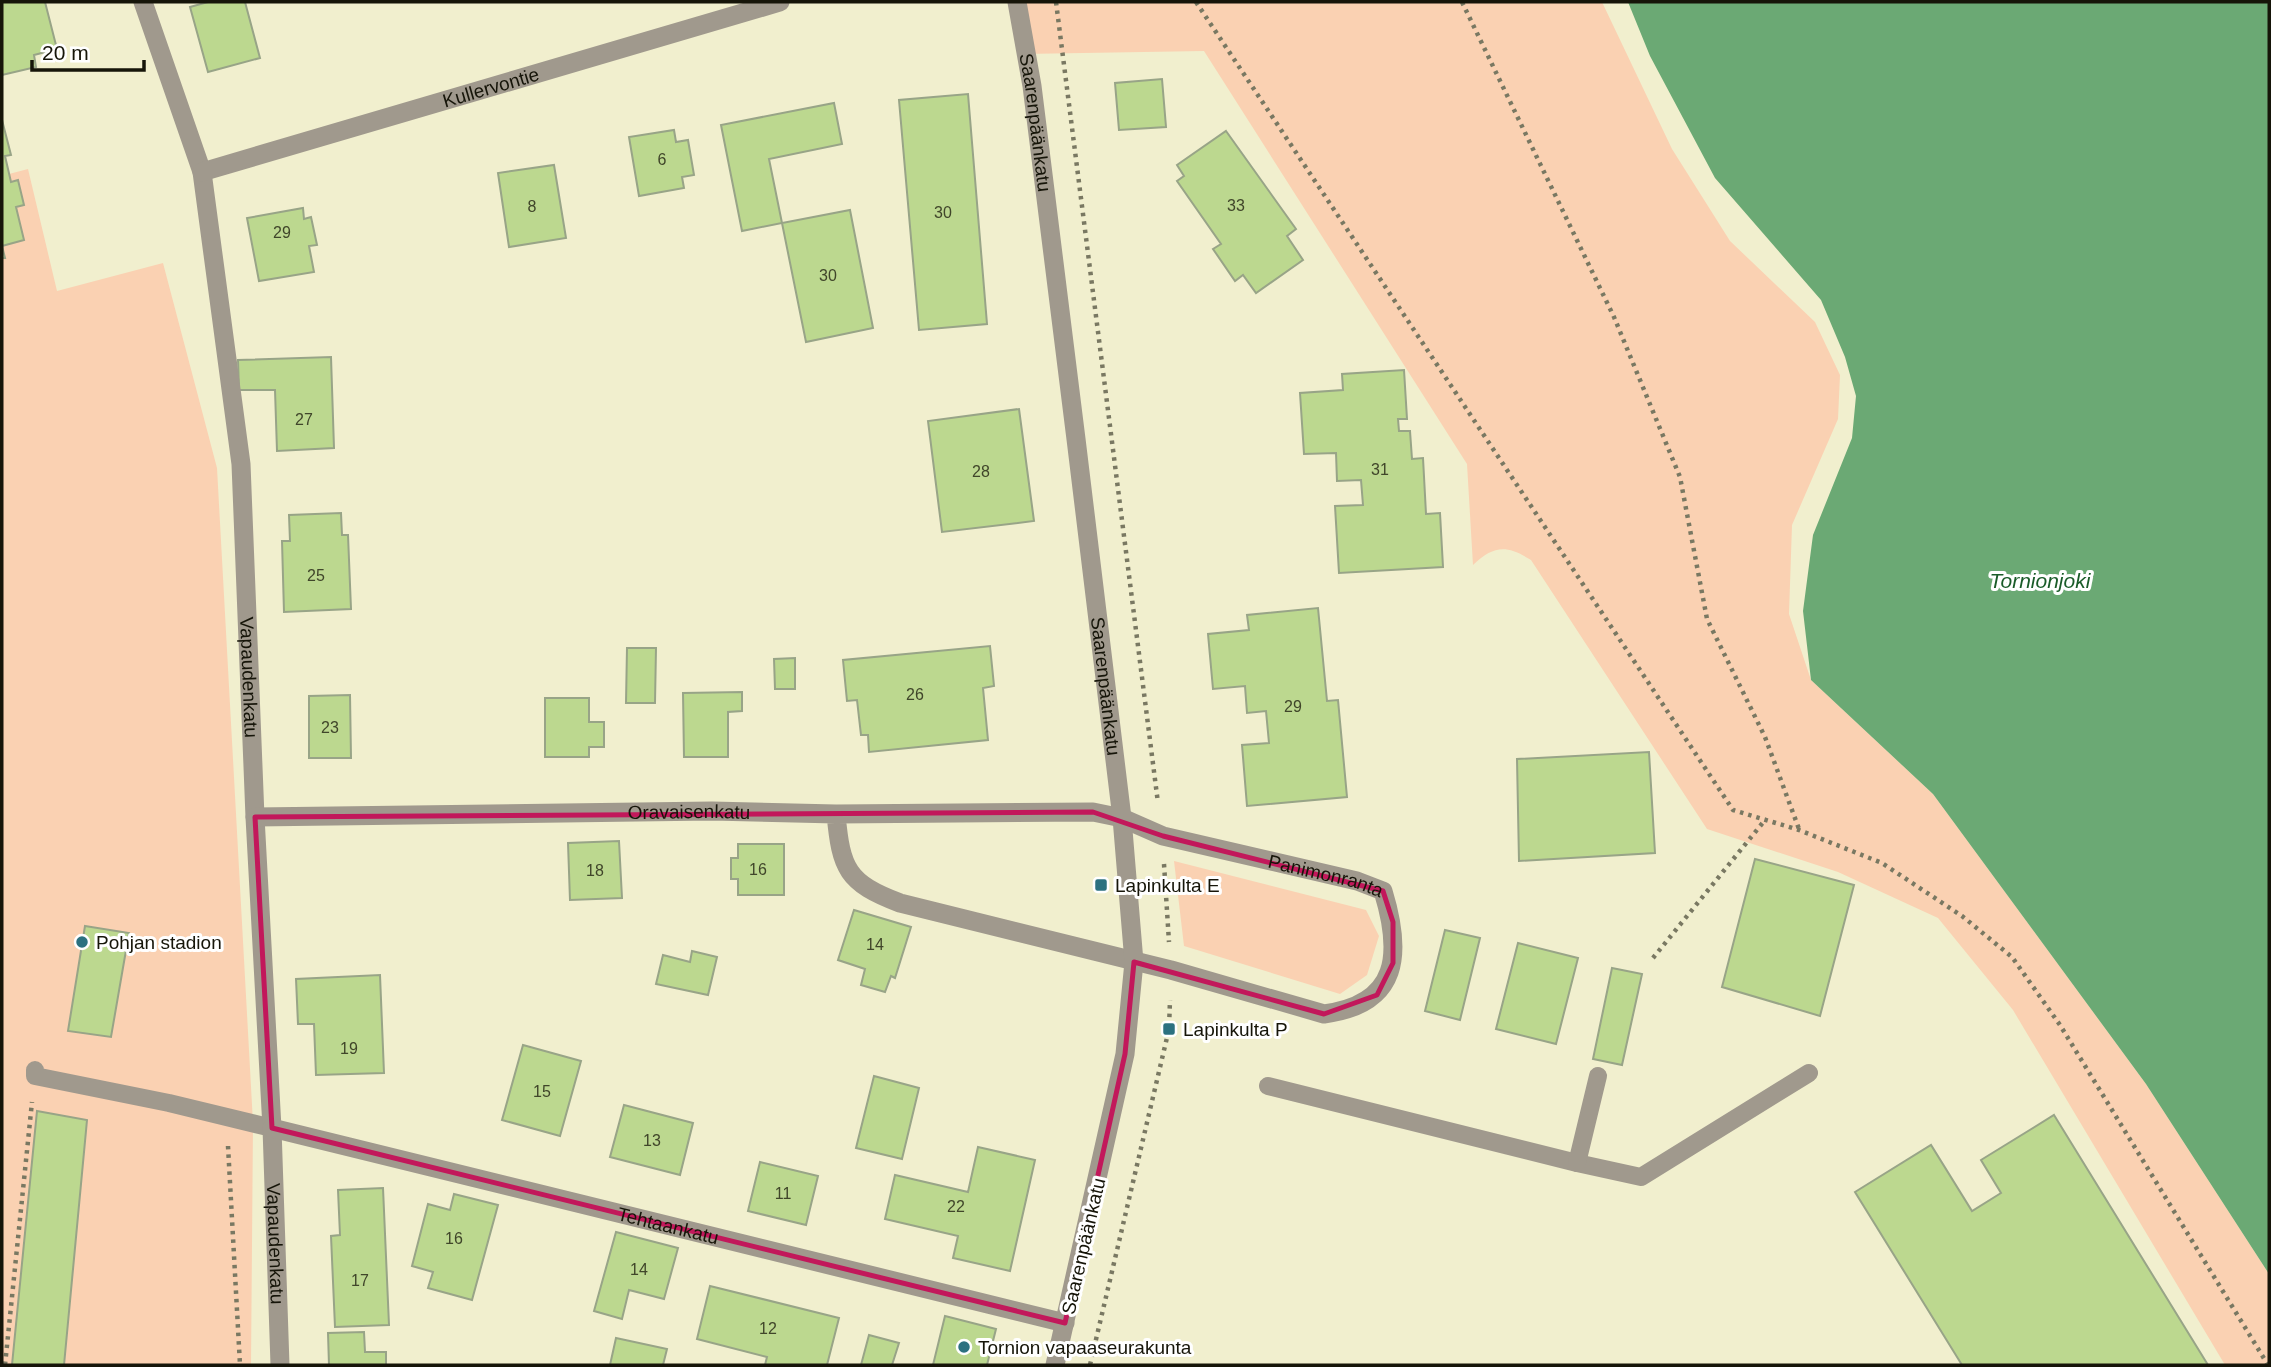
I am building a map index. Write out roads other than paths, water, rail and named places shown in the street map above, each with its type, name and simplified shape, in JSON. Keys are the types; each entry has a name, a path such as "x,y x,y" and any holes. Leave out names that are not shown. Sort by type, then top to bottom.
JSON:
{"street":[{"name":"Vapaudenkatu","path":"143,2 202,172 241,464 255,817 272,1128 280,1365"},
{"name":"Kullervontie","path":"202,172 780,2"},
{"name":"Saarenpäänkatu","path":"1017,2 1032,86 1122,818 1134,962 1125,1054 1055,1365"},
{"name":"Oravaisenkatu","path":"255,817 712,811 836,814 1093,812 1122,818"},
{"path":"836,814 839,848 844,866 858,882 876,894 900,903 1134,962"},
{"name":"Panimonranta","path":"1122,818 1163,836 1357,881 1383,891 1392,922 1393,963 1377,995 1343,1011 1324,1014 1134,962"},
{"name":"Tehtaankatu","path":"272,1128 1065,1323"}],"lane":[{"path":"35,1073 272,1128"},
{"path":"1268,1086 1577,1164 1641,1177 1809,1073"},
{"path":"1577,1164 1598,1076"}],"water":[{"name":"Tornionjoki","path":"1628,2 2269,2 2269,1274 2146,1084 1933,794 1811,680 1803,611 1813,535 1852,438 1856,396 1845,357 1821,300 1715,178 1650,56"}],"place":[{"name":"Lapinkulta E","path":"1101,885"},
{"name":"Pohjan stadion","path":"82,942"},
{"name":"Lapinkulta P","path":"1169,1029"},
{"name":"Tornion vapaaseurakunta","path":"964,1347"}]}
